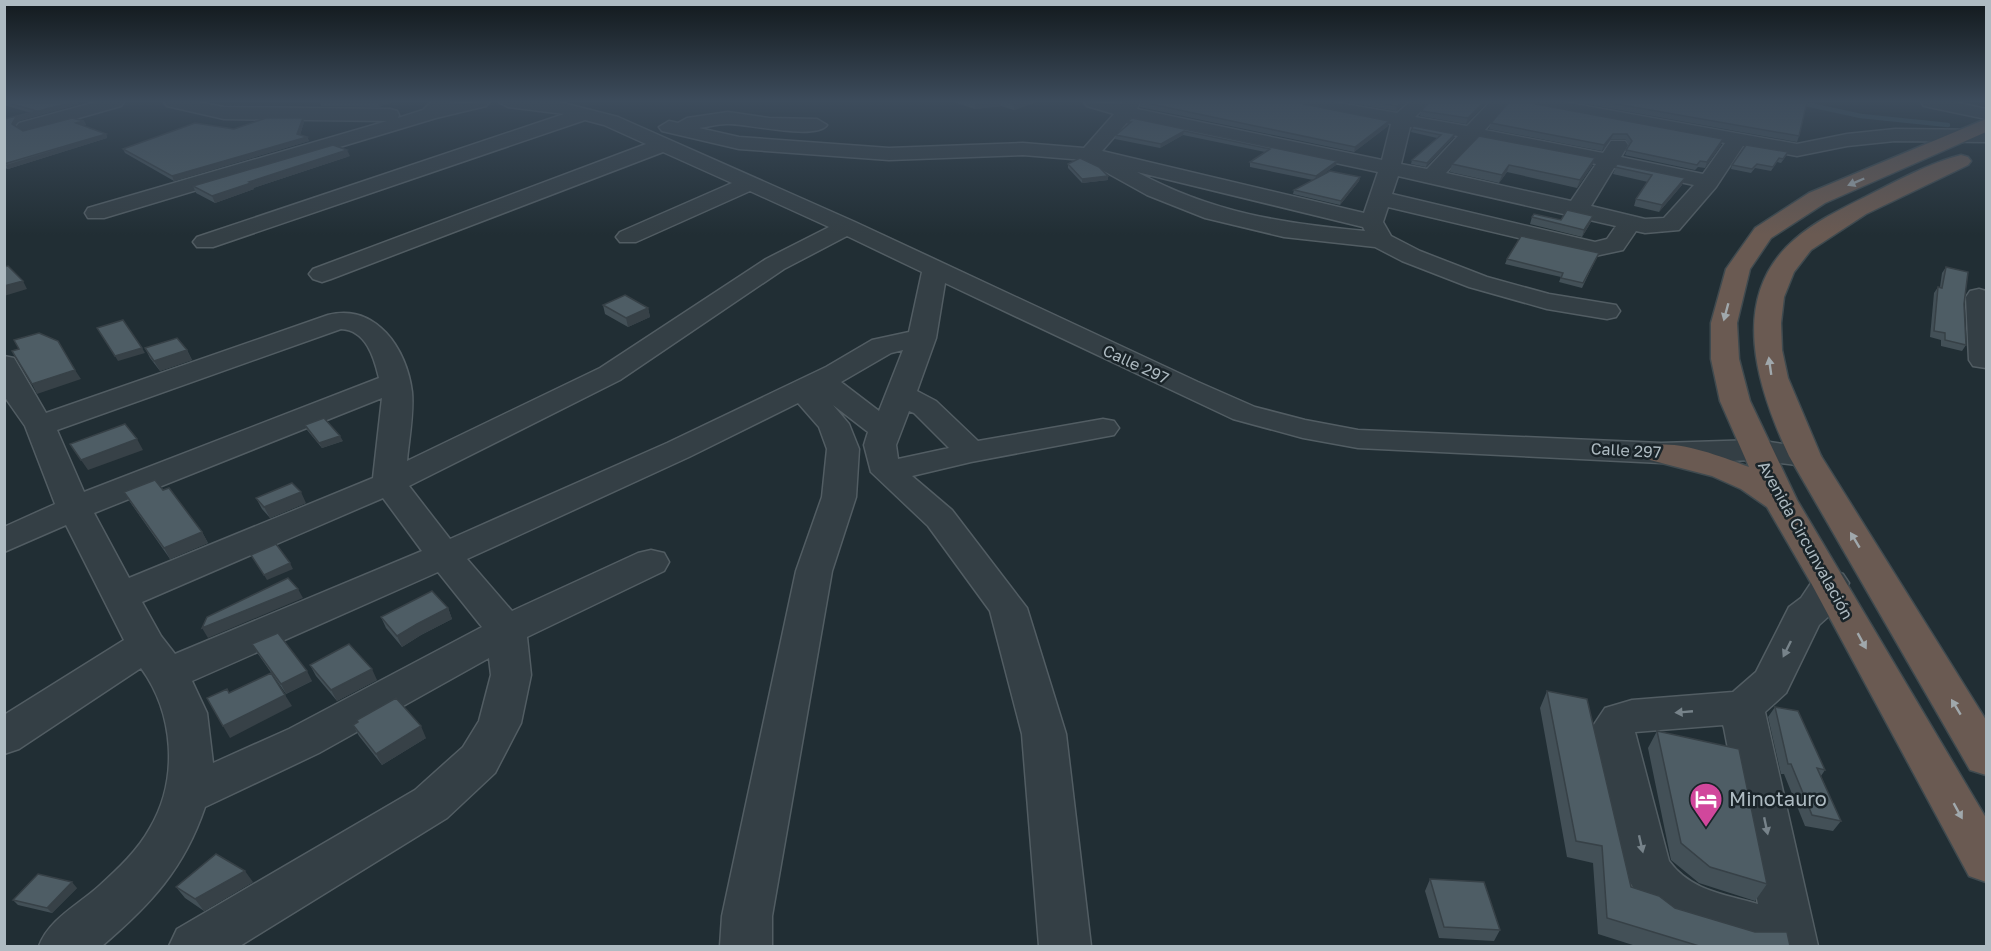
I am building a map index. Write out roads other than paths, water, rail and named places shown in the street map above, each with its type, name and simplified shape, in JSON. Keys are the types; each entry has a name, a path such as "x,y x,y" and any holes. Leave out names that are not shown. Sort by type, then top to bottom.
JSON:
{"highway":[{"name":"Avenida Circunvalación","path":"1934,146 1817,198 1763,233 1738,269 1724,323 1725,359 1735,401 1780,500 1986,861"},
{"path":"1950,146 1800,246 1774,283 1766,335 1771,374 1788,422 1805,456 1986,757"},
{"path":"1661,453 1725,469 1766,489 1780,500"}],"street":[{"path":"96,213 317,146"},
{"path":"205,242 489,146"},
{"path":"322,274 639,146"},
{"name":"Calle 297","path":"687,146 751,183 1244,413 1303,429 1358,439 1661,453 1756,450 1805,456"},
{"path":"784,146 889,154 1023,149 1066,150 1089,154 1155,190 1213,213 1284,230 1376,231 1411,256 1478,282 1547,301 1607,311"},
{"path":"1089,154 1095,146"},
{"path":"1297,146 1645,226 1671,225 1708,182 1733,146"},
{"path":"1376,231 1379,198 1395,146"},
{"path":"1431,177 1458,146"},
{"path":"1504,192 1538,146"},
{"path":"1584,146 1606,160 1708,182"},
{"path":"1577,210 1606,160 1617,146"},
{"path":"1775,146 1797,150 1815,146"},
{"path":"157,175 182,188"},
{"path":"628,237 751,183"},
{"path":"1379,198 1595,249 1615,245 1629,223"},
{"path":"122,596 389,483 610,374 775,264 847,227"},
{"path":"935,270 922,338 880,445 886,472 940,518 1008,608 1044,734 1065,946"},
{"path":"1983,346 1979,297 1986,299"},
{"path":"22,412 348,320 355,321 377,336 398,393 389,483 507,631 511,675 500,723 480,760 431,804 195,946"},
{"path":"4,737 157,659 445,555 678,450 774,401 812,385 882,346 922,338"},
{"path":"4,364 22,412 186,713 192,758 186,795 171,837 149,869 116,903 65,946"},
{"path":"4,541 74,508 395,382"},
{"path":"812,385 835,392 884,430"},
{"path":"746,946 747,916 814,571 839,497 843,449 834,423 812,385"},
{"path":"900,394 925,407 971,452"},
{"path":"886,472 971,452 1103,428"},
{"path":"186,795 240,774 507,631 651,562"},
{"path":"1743,707 1790,941 1683,906 1661,890 1647,870 1613,729 1620,720 1632,716 1743,707 1771,682 1803,617 1815,607 1830,584"}],"place":[{"name":"Minotauro","path":"1706,828"}]}
